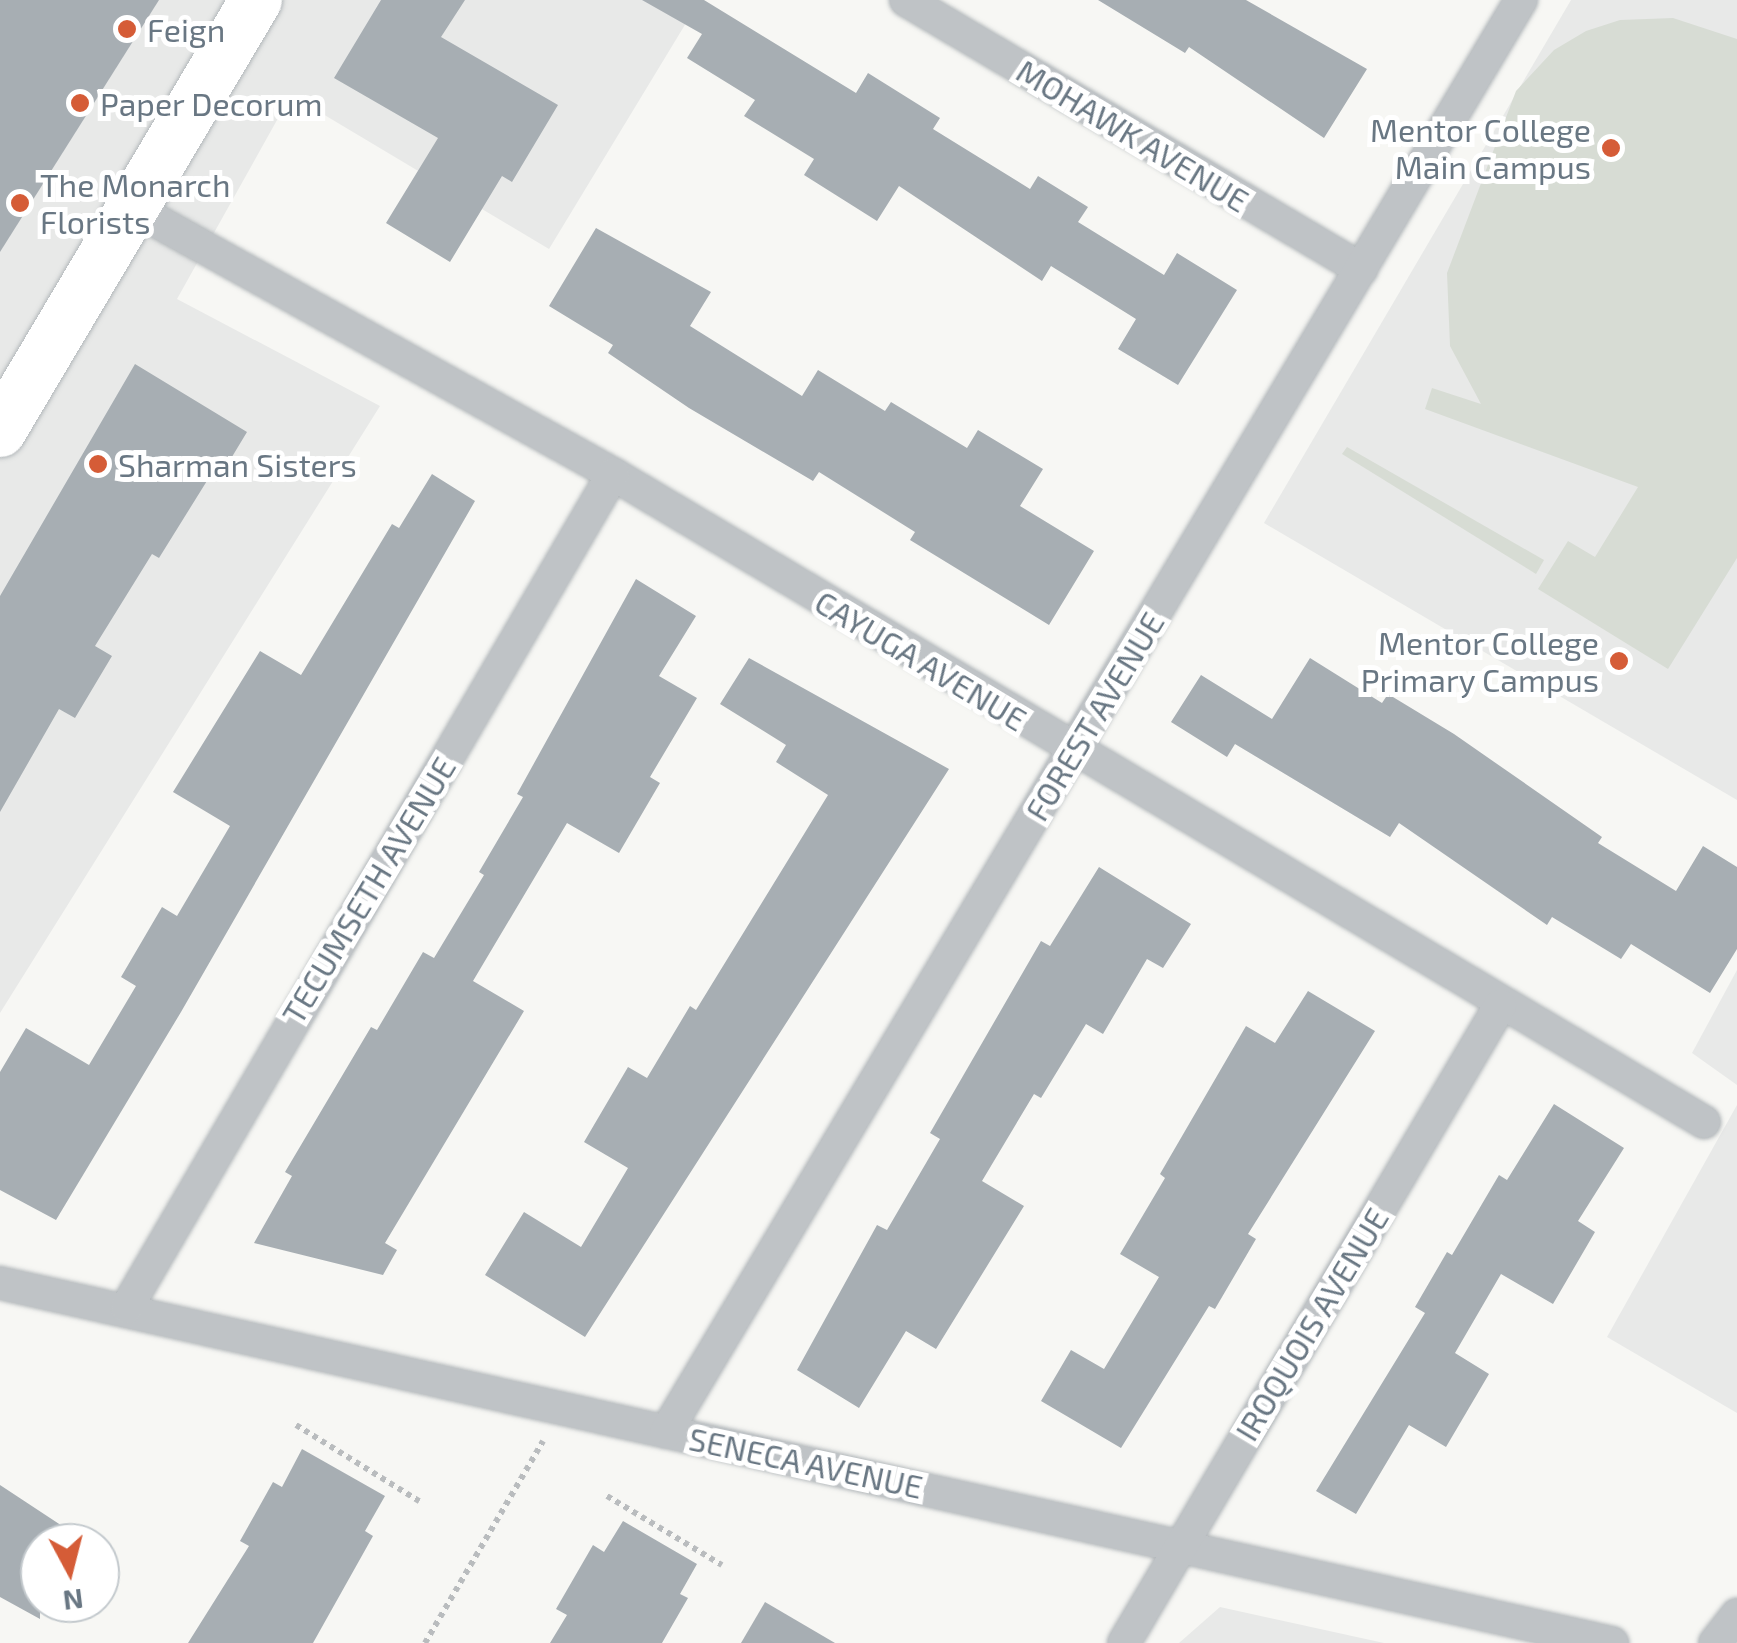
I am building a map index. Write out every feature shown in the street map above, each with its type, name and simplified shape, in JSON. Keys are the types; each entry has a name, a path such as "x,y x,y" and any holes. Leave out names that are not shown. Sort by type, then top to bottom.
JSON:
{"main road":[{"path":"0,431 256,0"}],"street":[{"name":"MOHAWK AVENUE","path":"906,0 1360,270"},
{"name":"FOREST AVENUE","path":"666,1432 1522,0"},
{"name":"CAYUGA AVENUE","path":"133,208 612,474 1500,1006 1704,1122"},
{"name":"TECUMSETH AVENUE","path":"127,1307 612,474"},
{"name":"IROQUOIS AVENUE","path":"1124,1643 1500,1006"},
{"name":"SENECA AVENUE","path":"0,1284 127,1307 314,1357 1612,1643"},
{"path":"1715,1643 1737,1614"}],"path":[{"path":"425,1643 562,1410"},
{"path":"296,1425 418,1500"},
{"path":"606,1496 722,1566"}],"shaded area":[{"path":"0,0 700,0 549,249 291,95 177,299 380,406 0,1013"},
{"path":"1571,0 1737,0 1737,800 1264,523"},
{"name":"Mentor College Main Campus","path":"1673,18 1737,39 1737,558 1668,669 1538,589 1568,541 1595,557 1638,487 1425,409 1432,388 1481,404 1450,346 1447,273 1516,91 1554,50 1586,31 1620,20"},
{"path":"1347,447 1544,560 1536,574 1342,454"},
{"path":"1737,970 1737,1085 1692,1053"},
{"path":"1737,1105 1737,1413 1607,1337"},
{"path":"1220,1607 1384,1643 1179,1643"}],"building":[{"path":"0,0 159,0 0,252"},
{"path":"381,0 465,0 441,37 558,105 512,182 502,176 450,262 386,223 438,138 334,78"},
{"path":"642,0 704,0 856,93 868,73 940,118 933,129 1030,189 1038,176 1088,207 1078,222 1164,275 1177,253 1237,290 1178,385 1118,349 1136,319 1051,266 1042,281 899,186 877,221 804,175 814,159 744,116 755,100 687,58 702,34"},
{"path":"1098,0 1246,0 1367,69 1324,138 1189,47 1185,53"},
{"path":"596,228 711,292 690,326 802,396 818,370 885,411 891,402 967,448 978,430 1043,469 1020,506 1094,551 1049,625 910,540 915,532 819,472 813,481 689,408 608,353 613,345 549,306"},
{"path":"135,364 247,432 218,480 210,476 159,558 152,554 95,646 112,656 75,718 59,709 0,812 0,596"},
{"path":"432,474 475,501 181,1012 56,1220 0,1190 0,1072 26,1028 89,1065 136,986 121,977 162,907 177,916 230,826 173,792 260,651 301,675 392,524 399,528"},
{"path":"636,579 696,616 659,676 697,698 650,777 660,783 619,853 567,823 473,981 524,1011 385,1243 397,1250 383,1275 254,1243 292,1176 285,1172 371,1027 377,1030 423,952 434,958 484,875 479,872 523,797 517,794"},
{"path":"749,658 949,769 585,1337 485,1275 524,1212 581,1247 628,1168 584,1142 628,1067 647,1078 690,1006 696,1010 828,795 776,762 786,745 720,704"},
{"path":"1310,658 1382,703 1388,694 1454,734 1602,837 1598,843 1676,891 1703,846 1737,867 1737,949 1710,993 1631,944 1621,959 1552,917 1547,925 1399,823 1390,837 1235,744 1227,757 1171,722 1201,675 1272,719"},
{"path":"1099,867 1191,924 1163,968 1147,959 1103,1034 1086,1024 1041,1098 1034,1094 982,1181 1024,1206 936,1349 906,1331 859,1408 797,1370 877,1225 887,1230 940,1139 930,1133 1041,941 1050,946"},
{"path":"1308,991 1375,1031 1248,1234 1256,1239 1215,1309 1209,1306 1121,1448 1041,1401 1071,1350 1104,1369 1159,1277 1120,1254 1165,1178 1160,1174 1246,1026 1275,1043"},
{"path":"1554,1104 1624,1148 1578,1221 1595,1232 1553,1304 1501,1274 1455,1353 1489,1374 1446,1447 1409,1425 1356,1514 1316,1491 1425,1313 1415,1307 1447,1252 1452,1255 1499,1175 1507,1180"},
{"path":"302,1449 385,1496 365,1531 373,1536 313,1643 188,1643 249,1546 240,1541 273,1482 282,1487"},
{"path":"0,1485 58,1523 20,1523 20,1608 0,1597"},
{"path":"623,1521 697,1564 680,1594 688,1598 662,1643 550,1643 567,1615 556,1609 593,1545 604,1552"},
{"path":"765,1602 835,1643 741,1643"}],"place":[{"name":"Feign","path":"127,29"},
{"name":"Paper Decorum","path":"80,103"},
{"name":"Mentor College Main Campus","path":"1611,148"},
{"name":"The Monarch Florists","path":"20,203"},
{"name":"Sharman Sisters","path":"98,464"},
{"name":"Mentor College Primary Campus","path":"1619,661"}]}
